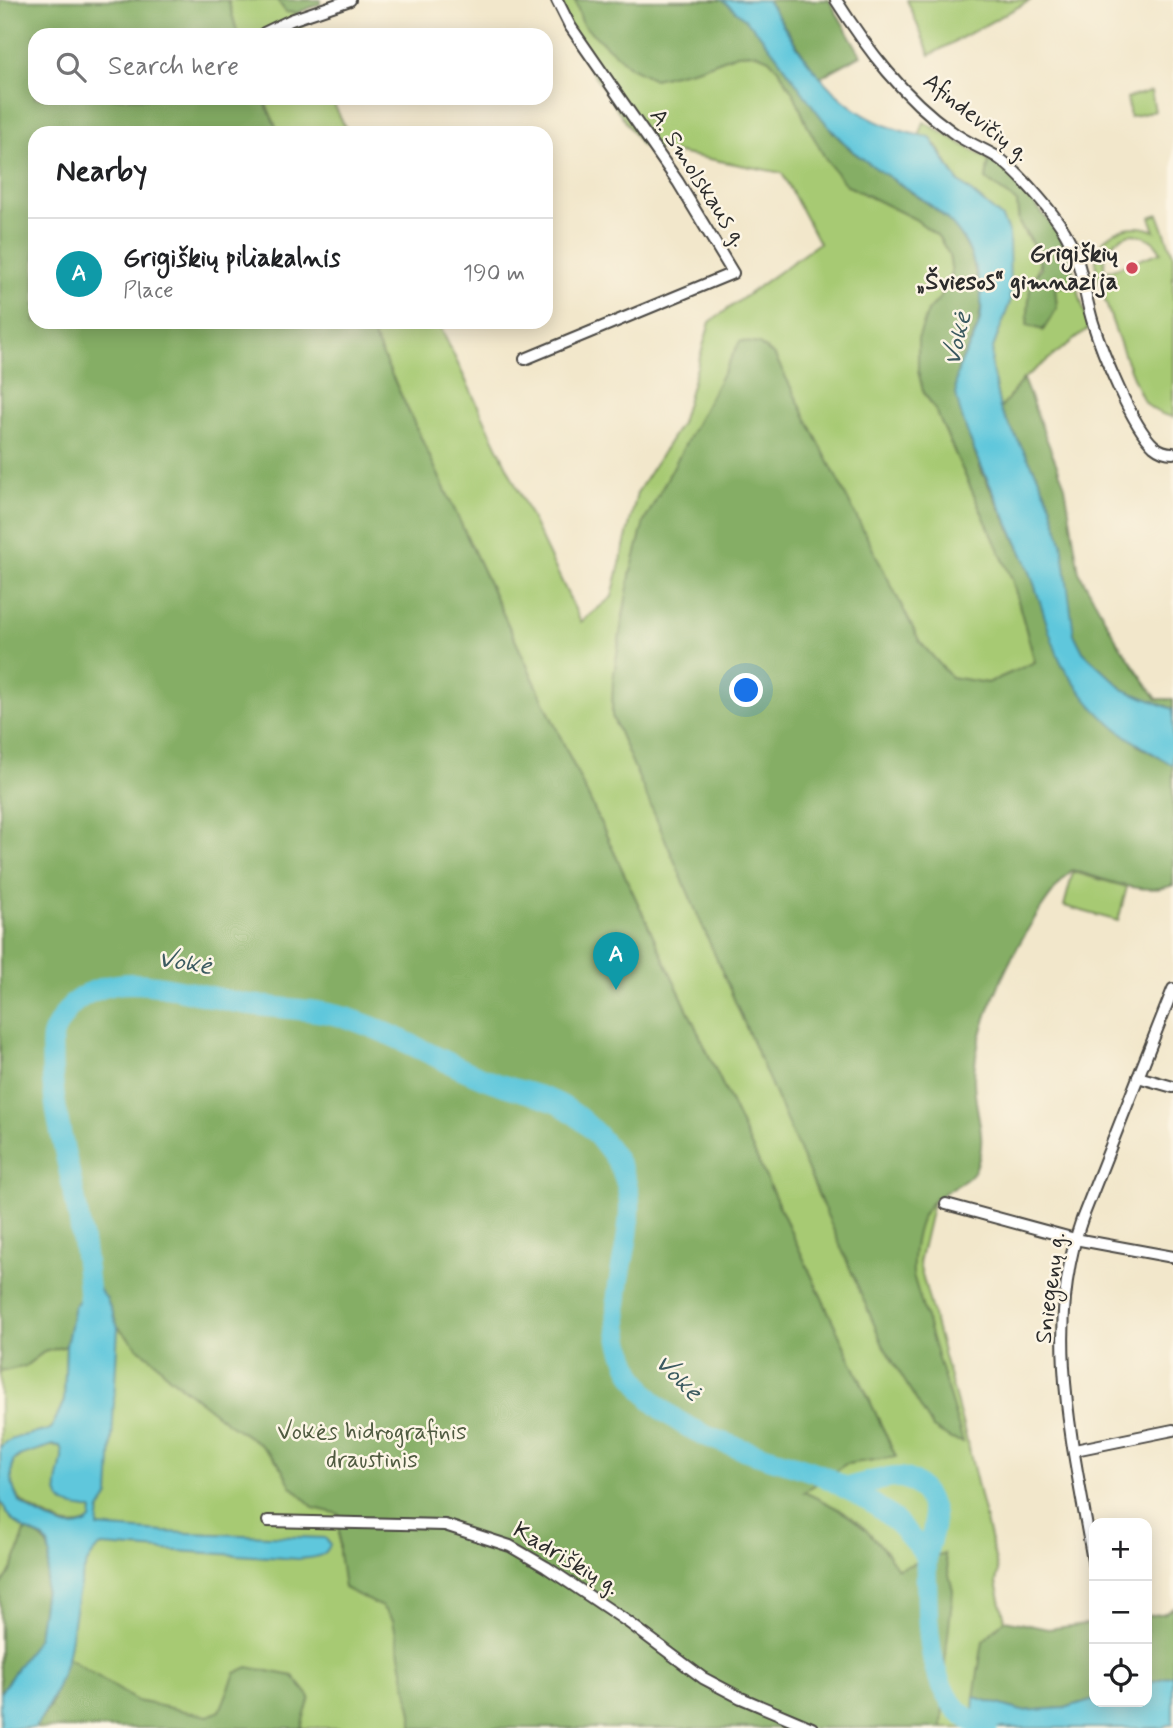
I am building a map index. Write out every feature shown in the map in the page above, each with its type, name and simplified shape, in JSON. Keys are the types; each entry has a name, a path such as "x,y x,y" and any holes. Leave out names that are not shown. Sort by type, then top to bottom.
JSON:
{"street":[{"path":"274,28 350,0"},
{"name":"A. Smolskaus g.","path":"524,359 733,273 678,182 570,26 557,0"},
{"name":"Afindevičių g.","path":"836,0 873,57 911,96 951,132 999,158 1014,170 1061,226 1074,250 1093,324 1125,400 1154,446 1162,452 1173,453"},
{"name":"Sniegenų g.","path":"1089,1538 1065,1391 1062,1348 1075,1239 1173,989"},
{"path":"1138,1077 1173,1087"},
{"path":"946,1204 1075,1239 1173,1258"},
{"path":"1074,1450 1173,1430"},
{"name":"Kadriškių g.","path":"268,1521 445,1525 510,1546 618,1615 703,1678 741,1698 812,1728"}],"green space":[{"path":"0,0 228,0 236,28 28,28 28,105 266,105 276,126 28,126 28,329 370,329 896,1457 846,1464 804,1492 858,1523 878,1542 898,1569 944,1553 953,1591 945,1662 942,1728 412,1728 412,1714 393,1620 382,1607 344,1588 339,1553 339,1514 314,1508 291,1486 278,1462 257,1442 229,1424 168,1376 118,1327 106,1298 74,1306 66,1346 44,1352 25,1366 0,1372"},
{"path":"228,0 277,0 286,12 297,13 303,28 236,28"},
{"path":"277,0 321,0 320,4 297,13 286,12"},
{"name":"Vokės hidrografinis draustinis","path":"552,0 575,0 583,25 654,79 700,68 737,54 755,53 769,59 795,96 807,125 846,185 915,219 938,236 949,254 952,273 940,298 928,311 923,391 936,411 1012,579 1035,662 988,683 951,678 920,643 886,578 644,522 618,643 612,716 940,1172 919,1263 967,1441 998,1571 996,1583 1005,1620 991,1633 982,1728 16,1728 85,1524 74,1526 62,1523 23,1503 12,1482 13,1461 35,1449 60,1446 63,1451 65,1504 87,1508 98,1310 846,1464 896,1457 370,329 441,329 581,622 612,597 637,493 681,423 710,322 819,243 782,173 642,146 568,36"},
{"path":"575,0 722,0 743,15 768,42 833,132 853,152 934,208 956,227 971,254 982,300 978,327 958,368 956,391 982,472 1026,561 1037,592 1139,746 1173,765 1173,885 1136,888 1072,870 1055,889 1022,939 983,1027 976,1054 974,1079 981,1134 980,1156 976,1168 970,1177 931,1204 920,1222 913,1255 913,1275 963,1442 951,1439 933,1428 883,1345 612,716 613,680 630,575 644,522 740,341 759,344 775,356 920,642 951,677 988,683 1035,662 1012,579 936,411 923,391 918,371 918,339 928,311 940,298 952,273 949,254 938,236 915,219 846,185 826,160 795,96 769,59 755,53 737,54 700,68 654,79 630,67 583,25"},
{"path":"767,0 829,0 861,55 819,78"},
{"path":"907,0 1031,0 930,55"},
{"path":"1151,91 1155,111 1130,117 1127,98"},
{"path":"266,105 334,105 345,126 276,126"},
{"path":"924,122 989,160 986,179 1017,202 1020,225 1038,253 1039,265 1030,286 1043,330 1057,308 1055,287 1076,283 1089,328 1023,379 1000,409 991,364 993,348 1010,302 1002,218 957,180 937,145 919,137"},
{"path":"989,160 1007,171 1057,231 1069,256 1076,283 1055,288 1057,308 1043,330 1027,325 1030,286 1041,268 1038,250 1019,223 1017,202 986,179"},
{"path":"1158,214 1173,255 1173,417 1151,408 1140,393 1097,273 1097,253 1108,237 1125,228 1155,231 1150,217","holes":["1130,234 1152,241 1161,252 1105,272 1105,258 1109,248"]},
{"path":"1023,379 1065,486 1079,572 1117,641 1157,699 1173,699 1173,709 1124,690 1083,652 1074,634 1051,505 1037,474 1000,409"},
{"path":"1073,872 1127,887 1118,921 1064,906"},
{"path":"66,1346 64,1401 51,1429 18,1438 0,1447 0,1372 25,1366 44,1352"},
{"path":"0,1501 13,1521 25,1530 12,1567 0,1587"},
{"path":"25,1530 44,1541 50,1555 38,1638 0,1693 0,1587 12,1567"},
{"path":"1173,1608 1173,1675 1152,1681 1152,1615 1165,1613"},
{"path":"1005,1620 1048,1629 1089,1624 1089,1701 1065,1708 1022,1711 974,1697 983,1641"},
{"path":"67,1657 137,1701 208,1716 220,1711 235,1673 248,1667 293,1676 310,1697 301,1728 35,1728 50,1706"}],"water":[{"path":"722,0 767,0 805,58 834,92 871,119 902,131 930,137 957,180 1002,218 1009,234 1010,302 993,348 991,364 1000,409 1037,474 1051,505 1062,543 1074,634 1083,652 1124,690 1173,709 1173,765 1104,718 1064,668 1026,562 969,437 958,403 956,382 960,366 978,327 981,300 974,263 962,238 936,209 868,163 835,134 760,35"},
{"path":"90,1288 98,1288 106,1298 118,1327 109,1495 100,1510 98,1527 325,1538 330,1544 322,1555 298,1559 102,1546 93,1553 81,1580 67,1658 58,1686 45,1711 35,1728 0,1728 0,1693 38,1637 50,1555 44,1538 25,1530 13,1521 0,1501 0,1447 18,1437 51,1429 64,1401 66,1346 74,1306","holes":["53,1445 60,1446 62,1460 57,1484 59,1498 65,1504 92,1510 91,1520 80,1526 66,1526 34,1512 21,1503 13,1485 13,1461 19,1456"]},
{"path":"1173,1675 1173,1723 1161,1728 972,1728 974,1697 1022,1711 1065,1708 1089,1701 1089,1707 1152,1707 1152,1681"}],"waterway":[{"name":"Vokė","path":"90,1315 83,1246 52,1076 52,1037 68,1009 92,992 113,985 145,984 246,1004 337,1015 387,1033 475,1075 556,1103 590,1127 612,1153 627,1186 629,1220 618,1290 617,1320 628,1363 642,1389 669,1415 687,1427 728,1445 818,1474 860,1496 891,1517 926,1556"},
{"name":"Vokė","path":"845,1488 897,1477 910,1480 926,1495 934,1523 926,1570 932,1655 944,1691 955,1707 969,1719 987,1728"}],"place":[{"name":"Grigiškių „Šviesos“ gimnazija","path":"1132,268"},
{"name":"Grigiškių piliakalnis","path":"616,990"}]}
